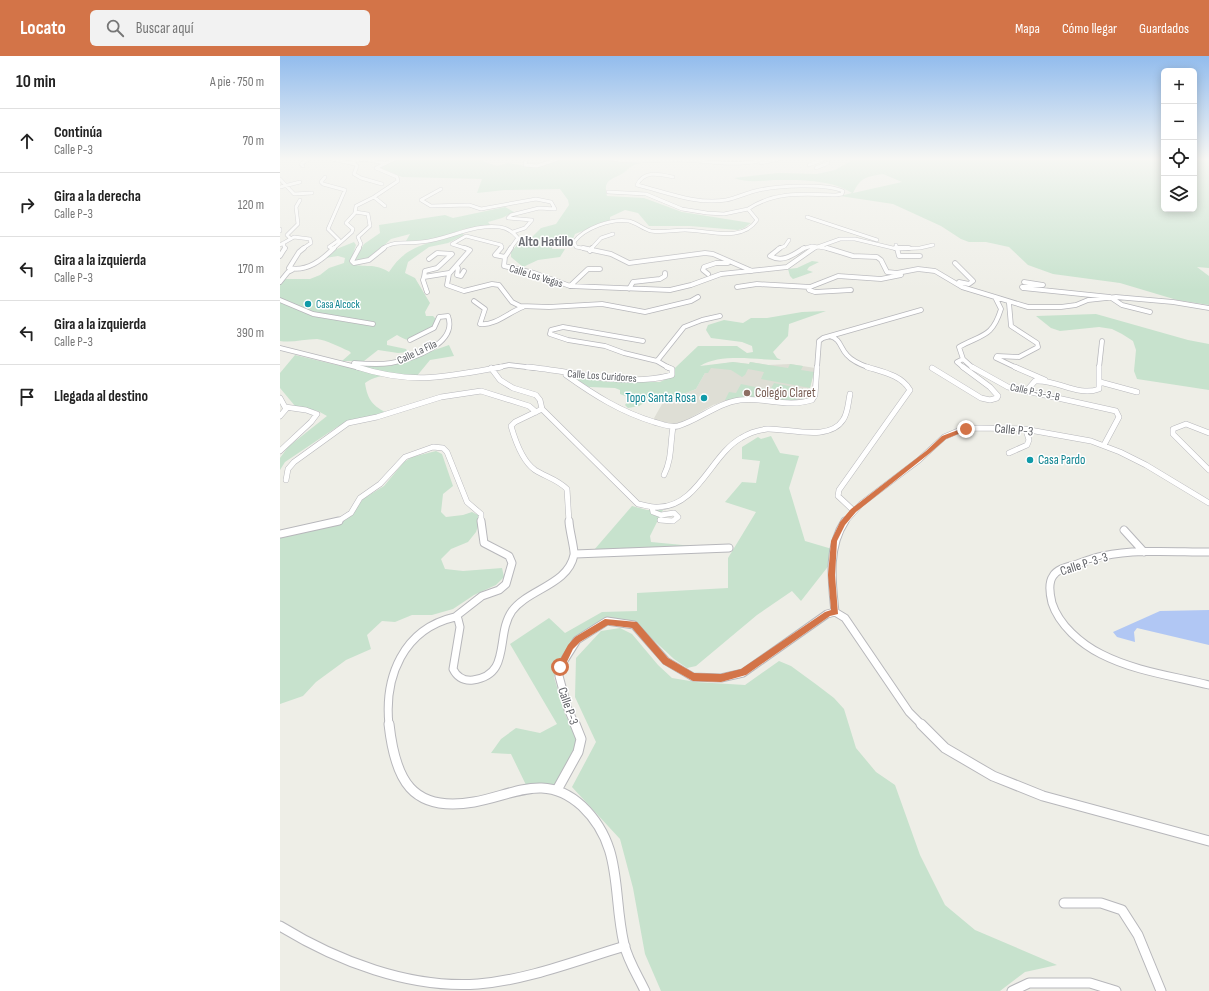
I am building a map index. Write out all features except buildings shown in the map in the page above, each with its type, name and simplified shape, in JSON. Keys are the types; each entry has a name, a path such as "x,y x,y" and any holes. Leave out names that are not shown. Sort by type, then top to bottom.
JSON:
{"street":[{"path":"290,238 287,235 298,224 296,207 298,203"},
{"path":"333,249 329,247 339,240 328,229 329,220 340,203"},
{"path":"280,282 288,272 311,266 333,249 353,230 346,223 355,212 356,206 363,203"},
{"path":"382,203 385,206"},
{"path":"426,203 430,205 468,205 480,210 511,203"},
{"path":"355,212 368,214 370,226 358,238 360,244 352,261 354,264 357,264 368,262 384,247 390,244 431,241 467,229 500,227 513,232 525,228 532,220 508,218 511,215 538,208 556,209 551,203"},
{"path":"666,203 682,209 724,214 748,209 755,203"},
{"path":"748,209 757,220 752,227 738,233 686,230 653,231 630,221 622,220 606,223 578,236 575,239 576,247 611,254 629,263 705,253 713,254 752,271"},
{"path":"807,217 859,235 892,243 896,245 899,256 920,256"},
{"name":"Calle Los Vegas","path":"513,232 518,238 503,263 508,268 534,273 570,286 629,289 670,290 690,285 721,274 787,267 818,247"},
{"path":"590,251 601,238 612,234"},
{"path":"505,258 494,255 502,247 501,244 466,236 452,244 470,250 449,273 446,281 447,285 456,289 473,290 496,284 503,288 516,305 549,307 602,304 645,312 691,301 698,297"},
{"path":"280,256 285,250 282,245 290,238 303,237 311,241 299,252 296,259 289,267 292,270"},
{"path":"818,247 844,238 855,239 897,249 920,248 933,245"},
{"path":"789,240 785,247 772,253 770,256 774,258 781,258 807,247 818,247 852,256 872,256 882,261 885,271 890,273 918,269 935,271 962,287 1009,303 1028,307 1061,308 1088,300 1110,297 1122,305 1150,312"},
{"path":"427,292 423,280 425,271 436,269 452,254 437,253 429,259"},
{"path":"708,274 703,270 708,265 730,262"},
{"path":"942,275 965,284 972,283 973,281 955,263"},
{"path":"456,266 458,268 456,275 461,276 464,271"},
{"path":"570,286 588,269 600,269"},
{"path":"737,287 757,284 808,287 838,276 881,279 918,269"},
{"path":"424,277 449,273"},
{"path":"629,289 633,282 662,278 666,273"},
{"path":"1024,282 1039,283 1044,285 1022,287 1023,288 1173,302 1209,308"},
{"path":"808,287 809,290 815,292 851,290"},
{"path":"932,368 981,398 990,400 997,398 998,396 990,387 957,362 963,359 959,347 983,337 998,323 1001,309 995,297"},
{"path":"280,300 296,308 313,313 373,324"},
{"path":"474,301 485,309 480,322 480,324 484,326 493,324 508,313 527,306"},
{"path":"1009,303 1011,326 1037,343 1038,347 1019,357 997,356 996,358 1045,380 1089,391 1099,388 1100,382 1098,376 1102,341"},
{"path":"565,374 617,409 634,417 673,427 719,406 740,400 758,400 797,404 812,400 815,395 820,341 829,336 861,327 871,322 921,310"},
{"name":"Calle La Fila","path":"339,362 379,365 403,360 436,345 446,338 451,324 448,316 440,316 434,328 410,340"},
{"path":"657,361 684,328 702,320 720,316"},
{"name":"Calle Los Curidores","path":"280,348 400,378 440,378 491,368 520,366 596,378 646,380 663,378 672,375 672,369 657,361 624,353 605,346 568,340 550,334 551,330 563,327 643,340"},
{"path":"829,336 835,337 840,342 845,352 854,361 896,377 908,386 910,390 839,490 838,496 854,511"},
{"name":"Calle P-3-3-B","path":"963,359 999,383 1112,409 1119,417 1104,445"},
{"path":"491,368 500,380 513,388 536,395 540,400 539,410"},
{"path":"1029,391 1029,388 1035,381 1045,380"},
{"path":"1100,382 1137,392"},
{"path":"286,480 288,469 294,462 348,423 441,397 481,391 525,404 539,410 638,504 652,507 673,505 688,496 714,461 748,434 759,430 772,428 819,433 831,431 842,423 850,394"},
{"path":"280,398 285,408 285,412 280,416"},
{"path":"280,451 311,422 317,414 306,410 285,408"},
{"path":"455,617 458,619 460,627 453,669 455,674 470,680 485,679 490,676 497,666 505,624 508,616 524,601 555,582 568,568 575,554 570,536 567,489 556,478 531,467 514,436 511,426 539,410"},
{"path":"1209,433 1187,424 1177,425 1173,429 1173,434 1209,470"},
{"path":"664,474 670,464 670,443 673,427"},
{"name":"Calle P-3","path":"557,790 578,752 581,739 568,709 559,676 565,656 577,640 607,621 634,625 666,661 693,677 721,678 743,673 828,614 835,612 832,575 834,541 842,524 854,511 928,452 944,437 966,429 992,427 1066,436 1104,445 1147,466 1209,503"},
{"path":"1009,453 1027,445 1028,440 1026,430"},
{"path":"280,534 332,524 343,520 351,513 360,498 380,484 405,457 433,447 443,448 447,452 466,502 481,514 481,531 484,543 509,556 512,563 506,584 503,587 482,596 468,605 455,617 436,624 414,640 406,650 392,674 387,702 388,722 396,763 403,780 423,798 442,804 469,803 524,788 557,790 571,797 593,818 608,843 613,859 625,946 645,991"},
{"path":"652,507 653,512 656,514 674,513 678,517 673,521 660,520"},
{"path":"1124,530 1144,552"},
{"path":"575,554 729,548"},
{"name":"Calle P-3-3","path":"1209,552 1144,552 1103,556 1059,570 1053,575 1049,590 1057,613 1073,634 1090,648 1126,664 1209,685"},
{"path":"835,612 845,618 909,712 945,748 993,776 1043,796 1209,841"},
{"path":"1064,903 1098,903 1113,906 1124,911 1131,922 1161,991"},
{"path":"280,926 312,945 404,977 476,988 525,976 625,946"},
{"path":"1012,991 1029,983 1090,983 1116,991"}],"shaded area":[{"name":"Colegio Claret","path":"733,362 749,364 750,362 768,365 790,364 815,368 807,399 801,403 737,398 713,405 681,423 673,424 653,420 666,397 673,398 696,389 705,373 700,367"}],"green space":[{"path":"569,203 657,203 682,212 751,223 738,230 690,226 649,226 638,213 625,210 610,217 610,220 575,234 572,241 568,241 564,244 553,244 552,249 565,249 560,257 538,260 523,267 511,257 511,252 523,238 531,238 541,228 556,224 569,205"},
{"path":"884,203 1161,203 1161,212 1197,212 1197,203 1209,203 1209,268 1197,267 1209,276 1209,305 1177,300 1120,283 1053,274 1028,265 1009,247 986,242 969,242 961,239 941,226 893,204"},
{"path":"505,207 514,212 502,218 488,222 491,226 465,229 430,240 406,241 410,234 391,239 367,261 358,263 354,261 364,244 380,233 379,225 445,215 453,218"},
{"path":"460,232 464,235 448,243 429,247 408,262 405,273 415,278 430,303 425,312 426,316 433,316 436,319 433,326 426,333 417,338 408,340 397,335 387,341 387,345 406,349 408,352 398,353 378,350 364,361 342,361 351,353 325,341 317,339 289,342 280,341 280,279 310,279 320,275 329,268 344,263 345,258 338,256 325,258 334,250 354,242 356,245 350,263 360,266 374,266 389,272 396,262 412,250"},
{"path":"812,261 819,262 809,267 807,270 813,272 793,279 790,276 788,269 797,268"},
{"path":"826,311 789,324 788,336 773,352 777,358 781,360 729,358 709,362 700,366 733,362 749,364 750,362 788,368 790,364 803,366 801,370 814,372 810,388 761,379 764,372 748,369 742,377 731,370 711,368 708,373 705,373 696,389 673,398 663,397 649,400 639,406 628,408 625,405 630,398 620,394 620,390 615,388 589,387 572,377 609,382 660,382 670,377 675,372 675,368 698,346 737,346 747,353 753,352 752,346 742,342 711,338 706,330 708,325 724,320 743,323 751,318 767,318 802,312"},
{"path":"1096,314 1188,340 1209,344 1209,390 1137,379 1134,371 1136,350 1133,341 1122,334 1112,329 1099,327 1060,331 1051,328 1036,316"},
{"path":"449,345 454,356 430,360 416,377 383,376 377,377 365,383 368,395 372,402 388,414 351,420 337,427 285,462 280,470 280,458 288,447 327,416 318,411 295,406 280,388 280,373 295,355 341,366 389,366"},
{"path":"774,383 799,388 796,401 800,402 801,398 809,400 801,403 725,400 729,392 736,393 741,384 770,390"},
{"path":"771,436 780,453 799,456 789,488 805,541 832,549 830,564 801,601 792,591 757,615 696,666 687,668 674,659 634,622 604,620 574,640 554,677 565,714 580,744 555,791 527,787 511,754 491,753 501,739 516,728 540,733 557,724 510,644 549,618 565,633 602,612 637,611 637,593 728,588 728,558 756,512 725,502 742,482 756,483 760,461 742,459 742,447 758,437 761,439"},
{"path":"436,451 442,454 453,486 443,494 441,512 446,517 463,515 472,512 478,515 480,520 476,532 468,542 451,549 441,559 445,569 463,571 502,568 504,577 496,585 474,595 453,609 432,615 412,615 395,622 382,621 367,635 371,649 346,660 316,682 303,696 280,704 280,537 335,524 351,516 363,499 384,486 404,462 412,457"},
{"path":"632,506 647,510 663,510 650,536 651,542 693,546 594,550"},
{"path":"620,628 632,634 658,665 672,678 696,682 745,685 779,661 791,666 834,698 844,709 856,748 876,772 895,785 920,855 945,905 975,930 1057,965 1025,972 1000,991 661,991 645,954 633,888 620,839 572,787 596,742 575,697 576,658 601,631"}],"water":[{"path":"1209,610 1209,645 1137,628 1134,632 1135,642 1117,637 1113,632 1160,611"}],"place":[{"name":"Casa Alcock","path":"308,304"},
{"name":"Colegio Claret","path":"747,393"},
{"name":"Topo Santa Rosa","path":"704,398"},
{"name":"Casa Pardo","path":"1030,460"}],"district":[{"name":"Alto Hatillo","path":"546,241"}],"route":[{"path":"560,667 565,656 577,640 607,621 634,625 666,661 693,677 721,678 743,673 828,614 835,612 832,575 834,541 842,524 854,511 928,452 944,437 966,429"}]}
